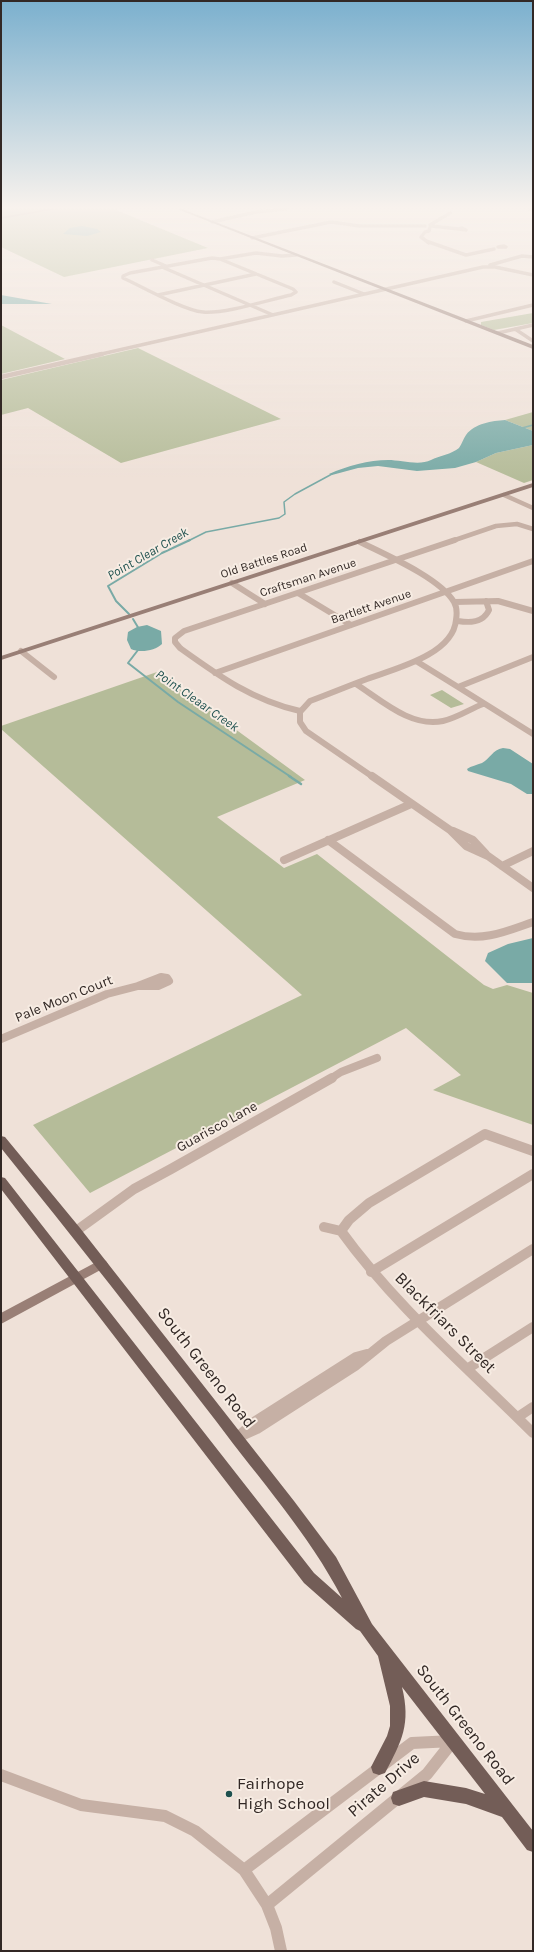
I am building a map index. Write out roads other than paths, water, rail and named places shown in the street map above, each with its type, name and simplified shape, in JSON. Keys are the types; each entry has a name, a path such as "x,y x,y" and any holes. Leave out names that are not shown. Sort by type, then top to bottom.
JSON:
{"main road":[{"name":"South Greeno Road","path":"1,1140 102,1264 331,1562 367,1629 533,1844"},
{"name":"South Greeno Road","path":"1,1181 309,1578 367,1629"},
{"path":"379,1767 395,1737 399,1718 398,1703 385,1652"},
{"path":"399,1798 424,1789 466,1796 508,1811"}],"street":[{"path":"170,300 190,309 203,312 220,311 269,300"},
{"path":"240,300 274,314"},
{"path":"250,300 281,313"},
{"path":"1,377 337,300"},
{"path":"413,300 533,347"},
{"path":"466,320 533,305"},
{"path":"498,333 533,325"},
{"path":"515,329 533,341"},
{"name":"Old Battles Road","path":"1,658 533,485"},
{"path":"504,495 533,508"},
{"name":"Craftsman Avenue","path":"300,711 271,705 240,690 178,646 175,641 177,636 184,631 502,525 517,524 533,529"},
{"path":"360,542 429,579 455,602 458,621 449,638 434,651 416,661 310,701 300,711 298,716 299,724 306,731 450,830 464,845 488,856 533,888"},
{"name":"Bartlett Avenue","path":"215,673 533,561"},
{"path":"232,583 265,604"},
{"path":"298,593 351,625"},
{"path":"458,621 473,622 484,618 489,610 486,601"},
{"path":"455,602 498,601 510,603 533,612"},
{"path":"22,651 54,677"},
{"path":"458,687 533,657"},
{"path":"416,661 533,734"},
{"path":"356,684 407,716 419,721 443,721 483,704"},
{"path":"284,860 411,804"},
{"path":"328,840 455,934 464,938 485,938 533,922"},
{"path":"502,866 533,851"},
{"name":"Pale Moon Court","path":"1,1039 107,994 138,986"},
{"name":"Guarisco Lane","path":"76,1231 102,1213 125,1193 154,1175 181,1163 309,1092 341,1072 377,1058"},
{"path":"324,1227 341,1231 349,1220 369,1203 486,1134 533,1151"},
{"path":"371,1272 533,1174"},
{"name":"Blackfriars Street","path":"341,1231 371,1272 418,1322 533,1433"},
{"path":"237,1438 257,1429 354,1366 369,1353 533,1249"},
{"path":"1,1319 102,1264"},
{"path":"467,1369 533,1327"},
{"path":"518,1417 533,1406"},
{"name":"Pirate Drive","path":"244,1870 412,1743 453,1741"},
{"name":"Pirate Drive","path":"267,1905 427,1774 453,1741"},
{"path":"1,1775 81,1805 165,1816 195,1831 244,1870 267,1905 276,1928 281,1951"}],"water":[{"path":"1,300 30,300 52,304 1,304"},
{"path":"505,420 533,431 533,445 496,453 476,462 455,468 417,471 378,466 358,468 332,475 329,474 343,468 373,461 388,460 416,463 426,462 459,448 466,435 479,425"},
{"path":"147,625 161,631 162,644 147,651 131,649 127,640 128,632 137,627"},
{"path":"503,748 510,749 533,764 533,794 527,794 511,784 468,771 467,769 482,763 496,750"},
{"path":"533,938 533,983 507,983 485,961 488,953 508,944"}],"waterway":[{"name":"Point Clear Creek","path":"522,428 533,425"},
{"name":"Point Clear Creek","path":"190,540 206,532 279,518 285,514 284,502 295,494 332,474"},
{"name":"Point Clear Creek","path":"129,614 116,601 108,586 162,553 190,540"},
{"name":"Point Cleaar Creek","path":"133,619 139,629"},
{"name":"Point Cleaar Creek","path":"138,650 128,663 178,702 291,777"},
{"name":"Point Cleaar Creek","path":"289,776 301,784"}],"place":[{"name":"Fairhope High School","path":"229,1794"}]}
